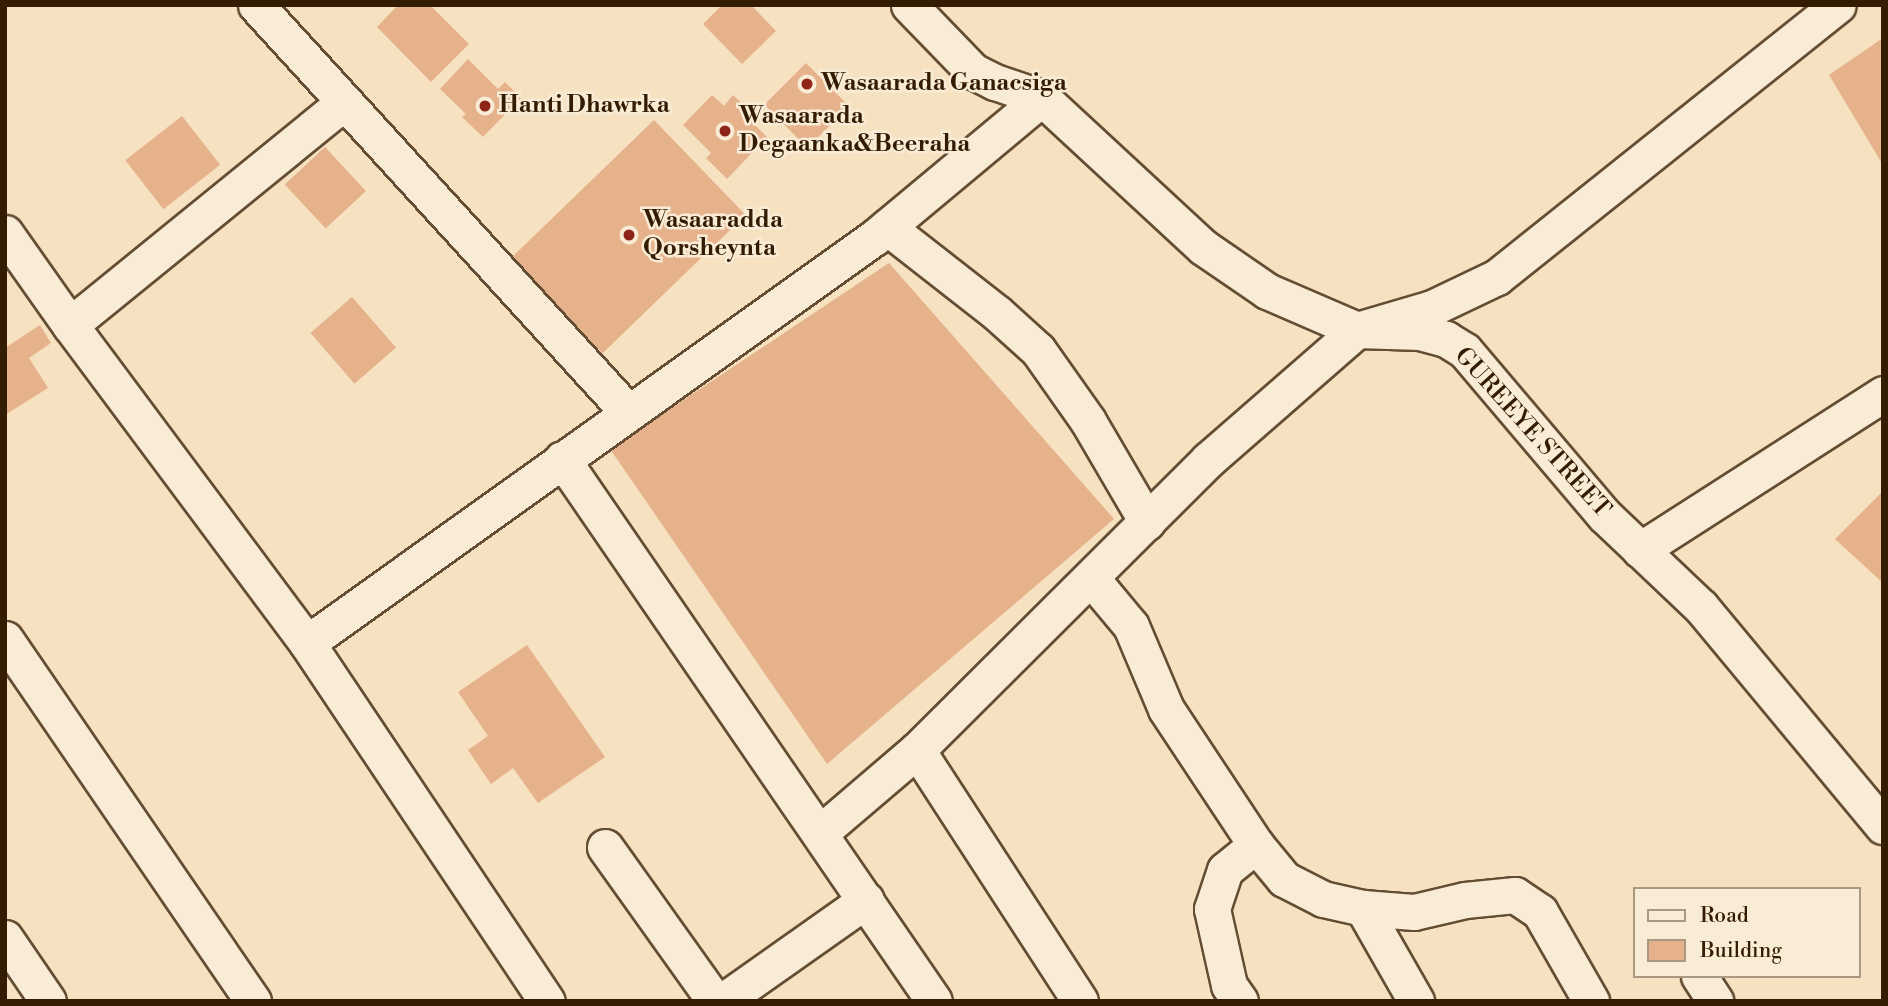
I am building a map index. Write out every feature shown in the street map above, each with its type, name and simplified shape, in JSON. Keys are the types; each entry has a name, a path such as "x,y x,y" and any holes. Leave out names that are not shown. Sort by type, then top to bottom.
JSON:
{"street":[{"path":"256,5 628,412"},
{"name":"GUREEYE STREET","path":"909,5 973,71 995,82 1042,98 1203,247 1267,291 1357,330 1420,332 1446,339 1465,351 1604,515 1701,607 1883,826"},
{"path":"821,832 917,750 1208,460 1357,330 1432,308 1497,278 1838,5"},
{"path":"307,643 887,227 1042,98"},
{"path":"70,325 343,103"},
{"path":"887,227 997,313 1038,350 1088,421 1147,522"},
{"path":"5,233 70,325 307,643 547,1001"},
{"path":"1640,550 1883,394"},
{"path":"562,459 821,832 934,1001"},
{"path":"1091,578 1132,626 1166,709 1256,845 1284,879 1323,899 1363,908 1414,912 1465,900 1516,895 1540,912 1591,1001"},
{"path":"5,639 254,1001"},
{"path":"917,750 1080,1001"},
{"path":"1240,1001 1229,985 1212,909 1225,870 1256,845"},
{"path":"606,847 715,1001"},
{"path":"723,1001 866,900"},
{"path":"1363,908 1416,1001"},
{"path":"5,938 48,1001"},
{"path":"1700,978 1715,1001"}],"building":[{"path":"398,5 430,5 469,44 431,82 377,27"},
{"name":"Wasaarada Degaanka&Beeraha","path":"722,5 751,5 776,31 742,64 703,24"},
{"path":"1883,38 1883,165 1829,75"},
{"name":"Hanti Dhawrka","path":"468,59 498,89 505,82 521,98 483,137 462,117 466,114 440,89"},
{"name":"Wasaarada Ganacsiga","path":"806,63 849,106 807,148 764,105"},
{"name":"Wasaarada Degaanka&Beeraha","path":"712,95 724,106 733,95 752,113 749,119 767,137 727,179 706,158 711,153 683,125"},
{"path":"182,116 220,165 163,209 125,160"},
{"name":"Wasaaradda Qorsheynta","path":"654,120 746,215 603,353 511,258"},
{"path":"325,147 366,191 326,228 285,185"},
{"path":"889,263 1114,519 827,764 610,449"},
{"path":"352,297 396,348 354,384 310,333"},
{"path":"40,325 51,343 29,358 48,388 5,415 5,348"},
{"path":"1883,491 1883,583 1835,539"},
{"path":"527,645 605,757 538,803 513,768 491,784 468,750 488,736 458,692"}],"place":[{"name":"Wasaarada Ganacsiga","path":"807,84"},
{"name":"Hanti Dhawrka","path":"485,106"},
{"name":"Wasaarada Degaanka&Beeraha","path":"725,131"},
{"name":"Wasaaradda Qorsheynta","path":"629,235"}]}
